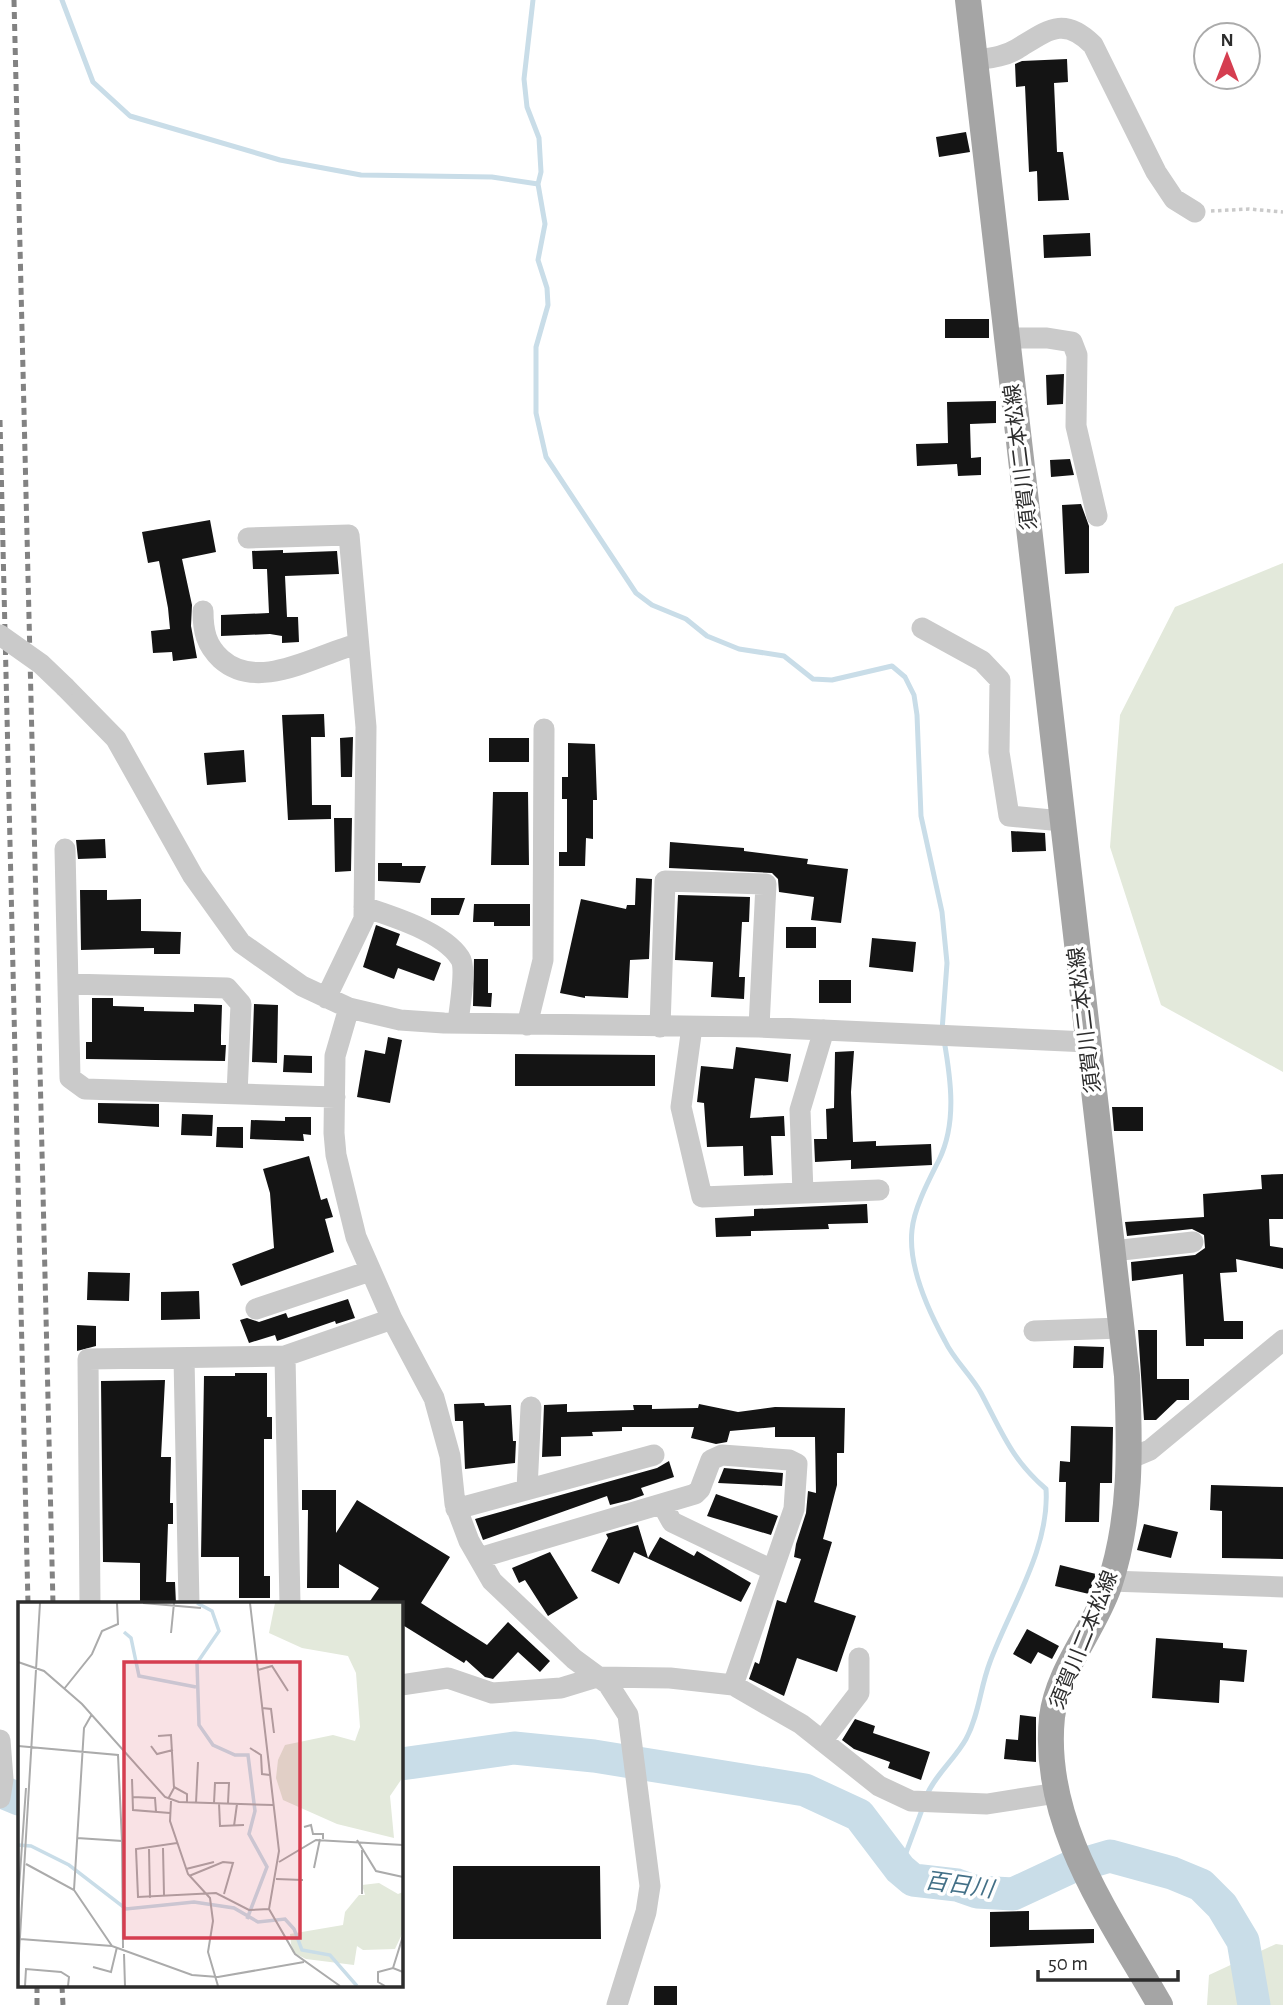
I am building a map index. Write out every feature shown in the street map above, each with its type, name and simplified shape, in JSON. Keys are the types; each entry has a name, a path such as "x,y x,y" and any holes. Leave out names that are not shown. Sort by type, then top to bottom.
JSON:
{"main road":[{"name":"須賀川二本松線","path":"968,0 1122,1328 1131,1458 1119,1546 1110,1581 1080,1642 1052,1716 1053,1759 1057,1793 1072,1846 1160,2005"}],"street":[{"path":"975,60 1000,57 1046,31 1064,27 1080,33 1093,46 1156,172 1174,199 1195,212"},
{"path":"1007,338 1047,338 1072,342 1077,355 1076,426 1097,516"},
{"path":"248,538 349,535 366,727 364,919 326,998"},
{"path":"203,611 204,636 211,649 224,662 244,672 267,672 295,667 332,650 359,644"},
{"path":"922,628 982,661 1000,680 999,752 1009,816 1062,821"},
{"path":"0,635 41,664 116,739 193,876 242,943 290,979 349,1009 400,1020 458,1023 759,1027 1088,1042"},
{"path":"527,1025 543,960 544,729"},
{"path":"65,849 70,1078 85,1089 335,1097"},
{"path":"660,1027 664,880 766,884 759,1027"},
{"path":"364,907 423,928 460,958 462,967 458,1023"},
{"path":"68,984 227,988 241,1004 237,1094"},
{"path":"349,1009 335,1056 336,1155 356,1237 392,1320 434,1398 444,1426 456,1509 492,1581 608,1684 628,1715 650,1886 646,1912 617,2005"},
{"path":"692,1027 681,1107 702,1197 879,1190"},
{"path":"803,1193 800,1110 824,1030"},
{"path":"1113,1251 1193,1242"},
{"path":"256,1309 370,1271"},
{"path":"90,1602 88,1359 285,1356 392,1320"},
{"path":"1034,1331 1122,1328"},
{"path":"1131,1458 1150,1450 1283,1340"},
{"path":"285,1356 290,1602"},
{"path":"184,1358 189,1602"},
{"path":"527,1489 531,1407"},
{"path":"456,1509 654,1455"},
{"path":"479,1558 662,1504 700,1489 711,1460 722,1455 797,1464 794,1509 733,1685"},
{"path":"662,1504 672,1522 772,1570"},
{"path":"1110,1581 1283,1587"},
{"path":"822,1741 859,1693 859,1658"},
{"path":"402,1685 447,1678 492,1693 561,1688 597,1677 670,1678 733,1685 801,1724 878,1786 911,1801 987,1804 1057,1793"},
{"path":"0,1740 1,1788"}],"path":[{"path":"1195,212 1249,209 1283,212"}],"shaded area":[{"path":"1283,563 1283,1072 1161,1005 1110,847 1120,715 1175,607"},
{"path":"1276,1944 1283,1945 1283,2005 1207,2005 1209,1975"}],"building":[{"path":"1067,59 1068,82 1054,83 1057,152 1063,152 1069,200 1038,201 1037,171 1029,172 1025,86 1016,87 1015,64 1022,61"},
{"path":"966,132 970,152 939,157 936,137"},
{"path":"1090,233 1091,256 1044,258 1043,235"},
{"path":"945,319 989,319 989,338 945,338"},
{"path":"1064,374 1063,404 1047,405 1046,375"},
{"path":"996,401 996,423 970,424 971,458 981,457 981,475 958,476 957,464 917,466 916,444 948,443 947,402"},
{"path":"1070,459 1074,475 1051,477 1050,460"},
{"path":"1081,504 1089,526 1089,573 1065,574 1062,505"},
{"path":"210,520 216,552 182,559 192,605 191,626 197,658 173,661 172,652 153,653 151,631 170,629 159,561 148,563 142,532"},
{"path":"283,550 283,553 337,551 339,574 285,576 287,617 298,617 299,642 282,643 282,636 270,634 221,636 221,615 269,613 267,569 253,569 252,551"},
{"path":"324,714 325,737 311,737 312,805 331,805 331,819 288,820 282,715"},
{"path":"353,737 352,777 341,777 340,738"},
{"path":"489,738 529,738 529,762 489,762"},
{"path":"568,743 595,744 597,800 593,800 593,839 586,838 585,866 559,866 559,852 567,852 567,799 562,799 562,777 568,777"},
{"path":"244,750 246,782 207,785 204,753"},
{"path":"493,792 528,792 529,865 491,865"},
{"path":"334,818 352,818 351,871 335,872"},
{"path":"1011,831 1045,833 1046,851 1012,852"},
{"path":"105,839 106,858 78,859 76,840"},
{"path":"670,842 744,848 744,851 808,859 807,864 848,869 841,923 811,920 814,897 779,892 778,879 772,873 669,868"},
{"path":"378,863 426,866 420,883 378,881"},
{"path":"636,878 652,879 649,959 630,960 628,998 585,998 560,993 581,899 626,909 627,905 635,905"},
{"path":"80,890 107,890 107,900 141,899 141,931 181,932 180,954 154,954 154,948 81,950"},
{"path":"678,895 750,897 749,922 742,922 739,977 745,977 744,999 711,997 713,962 675,960"},
{"path":"431,898 465,898 459,915 431,915"},
{"path":"474,904 530,904 530,926 494,926 494,922 473,922"},
{"path":"376,925 400,934 396,945 441,963 434,981 398,968 394,979 363,967"},
{"path":"786,927 816,927 816,948 786,948"},
{"path":"872,938 916,942 913,972 869,967"},
{"path":"474,959 488,959 488,993 492,993 491,1007 473,1006"},
{"path":"819,980 851,980 851,1003 819,1003"},
{"path":"92,998 113,998 113,1006 144,1007 144,1011 194,1012 194,1004 222,1005 221,1045 226,1045 225,1061 86,1059 86,1042 92,1042"},
{"path":"254,1004 278,1005 277,1063 252,1062"},
{"path":"388,1037 402,1040 390,1103 357,1097 365,1050 385,1054"},
{"path":"736,1047 791,1054 788,1082 755,1078 750,1118 784,1116 785,1136 771,1136 773,1175 744,1176 743,1146 707,1147 704,1103 697,1102 701,1066 733,1069"},
{"path":"854,1051 851,1092 853,1142 876,1141 876,1146 931,1144 932,1165 851,1169 851,1160 815,1162 814,1139 827,1139 826,1109 834,1108 835,1052"},
{"path":"515,1054 655,1055 655,1086 515,1086"},
{"path":"284,1055 312,1056 312,1073 283,1072"},
{"path":"98,1103 159,1104 159,1127 98,1123"},
{"path":"1112,1107 1143,1107 1143,1131 1114,1131"},
{"path":"182,1114 213,1115 212,1136 181,1135"},
{"path":"285,1117 311,1117 311,1135 303,1134 304,1141 250,1139 251,1120 285,1121"},
{"path":"217,1127 243,1127 243,1148 216,1147"},
{"path":"309,1156 321,1200 327,1198 333,1217 325,1219 334,1252 241,1286 232,1264 274,1248 270,1193 263,1169"},
{"path":"1283,1174 1283,1219 1269,1219 1270,1246 1283,1248 1283,1269 1236,1259 1237,1272 1220,1273 1224,1321 1243,1321 1243,1339 1204,1339 1204,1346 1186,1346 1183,1274 1132,1281 1131,1262 1195,1255 1205,1248 1204,1235 1192,1229 1127,1236 1125,1222 1204,1217 1203,1194 1262,1189 1261,1175"},
{"path":"867,1204 868,1223 828,1224 829,1229 751,1231 751,1236 716,1237 715,1218 754,1216 754,1209"},
{"path":"88,1272 130,1273 129,1301 87,1300"},
{"path":"199,1291 200,1319 161,1320 161,1292"},
{"path":"348,1299 355,1318 336,1324 335,1321 277,1341 275,1335 249,1343 240,1320 247,1318 259,1322 286,1313 288,1318"},
{"path":"77,1325 96,1326 96,1346 77,1351"},
{"path":"1138,1330 1157,1330 1157,1379 1189,1379 1189,1400 1177,1400 1156,1420 1144,1420"},
{"path":"1074,1346 1104,1347 1103,1368 1073,1368"},
{"path":"235,1373 267,1373 267,1417 272,1417 272,1439 264,1439 264,1576 270,1576 270,1598 239,1598 239,1557 201,1557 204,1376 235,1376"},
{"path":"165,1380 161,1457 171,1457 170,1503 173,1503 173,1524 168,1524 166,1582 175,1582 176,1602 140,1602 140,1563 103,1562 101,1381"},
{"path":"484,1403 485,1406 511,1405 513,1441 516,1441 515,1463 465,1469 463,1421 455,1421 454,1404"},
{"path":"567,1404 567,1412 634,1410 633,1405 652,1405 652,1409 698,1408 699,1404 738,1412 775,1407 845,1408 844,1453 837,1453 837,1485 823,1539 832,1542 814,1602 856,1616 837,1672 797,1658 784,1696 749,1679 755,1662 759,1664 777,1600 786,1603 801,1559 794,1557 806,1513 808,1491 816,1493 815,1437 775,1437 775,1427 730,1431 727,1442 716,1444 691,1438 694,1427 622,1427 622,1431 592,1432 593,1436 561,1437 561,1456 542,1457 544,1405"},
{"path":"1071,1426 1113,1427 1112,1483 1100,1483 1099,1522 1065,1522 1066,1482 1059,1482 1060,1461 1070,1462"},
{"path":"669,1461 674,1477 641,1488 644,1495 630,1500 610,1505 607,1496 483,1540 475,1519 657,1468"},
{"path":"724,1468 783,1473 782,1486 718,1483"},
{"path":"1211,1485 1283,1487 1283,1559 1222,1558 1222,1511 1210,1510"},
{"path":"302,1490 336,1490 336,1533 357,1500 450,1557 421,1603 487,1645 508,1622 550,1661 540,1672 518,1652 493,1679 485,1677 466,1660 464,1663 402,1625 402,1602 369,1602 379,1588 339,1564 339,1588 307,1588 308,1510 302,1510"},
{"path":"716,1494 778,1516 771,1535 707,1516"},
{"path":"1144,1524 1178,1532 1171,1558 1137,1550"},
{"path":"638,1525 648,1558 660,1537 694,1556 697,1551 751,1583 741,1602 634,1552 619,1584 591,1571 608,1538 606,1534"},
{"path":"550,1552 578,1598 548,1616 525,1580 519,1583 512,1568"},
{"path":"1060,1565 1096,1574 1089,1594 1055,1586"},
{"path":"1027,1629 1059,1646 1052,1659 1038,1652 1031,1664 1013,1654"},
{"path":"1156,1638 1223,1643 1223,1648 1247,1650 1244,1682 1220,1680 1219,1703 1152,1698"},
{"path":"1020,1715 1036,1717 1036,1762 1004,1759 1006,1739 1018,1740"},
{"path":"855,1719 875,1726 873,1733 930,1752 921,1780 888,1768 890,1762 854,1749 842,1740"},
{"path":"453,1866 600,1866 601,1939 453,1939"},
{"path":"1029,1911 1029,1930 1094,1929 1094,1943 990,1947 990,1912"},
{"path":"654,1986 677,1986 677,2005 654,2005"}],"waterway":[{"path":"62,0 93,82 130,116 280,160 361,175 492,177 538,184"},
{"path":"533,0 524,79 527,107 539,138 541,172 538,184 545,224 538,260 547,288 548,305 536,347 536,413 546,457 636,593 652,605 686,619 707,636 739,649 784,656 813,679 832,680 892,666 905,677 914,695 921,816 942,912 947,963 942,1031"},
{"path":"926,1797 970,1730 990,1662 1035,1555 1046,1511 1046,1489 1016,1456 977,1386 949,1348 926,1302 916,1273 912,1244 913,1221 922,1194 945,1146 950,1116 949,1070 944,1040"},
{"name":"百日川","path":"402,1764 514,1748 594,1756 805,1790 859,1815 900,1869 913,1880 957,1885 977,1892 1013,1894 1069,1868 1110,1856 1172,1873 1201,1885 1222,1906 1243,1941 1254,2005"},
{"name":"百日川","path":"0,1791 18,1799"},
{"path":"900,1869 923,1807"}],"railway":[{"path":"14,0 53,1602"},
{"path":"0,420 28,1602"},
{"path":"37,1988 37,2005"},
{"path":"62,1988 63,2005"}]}
